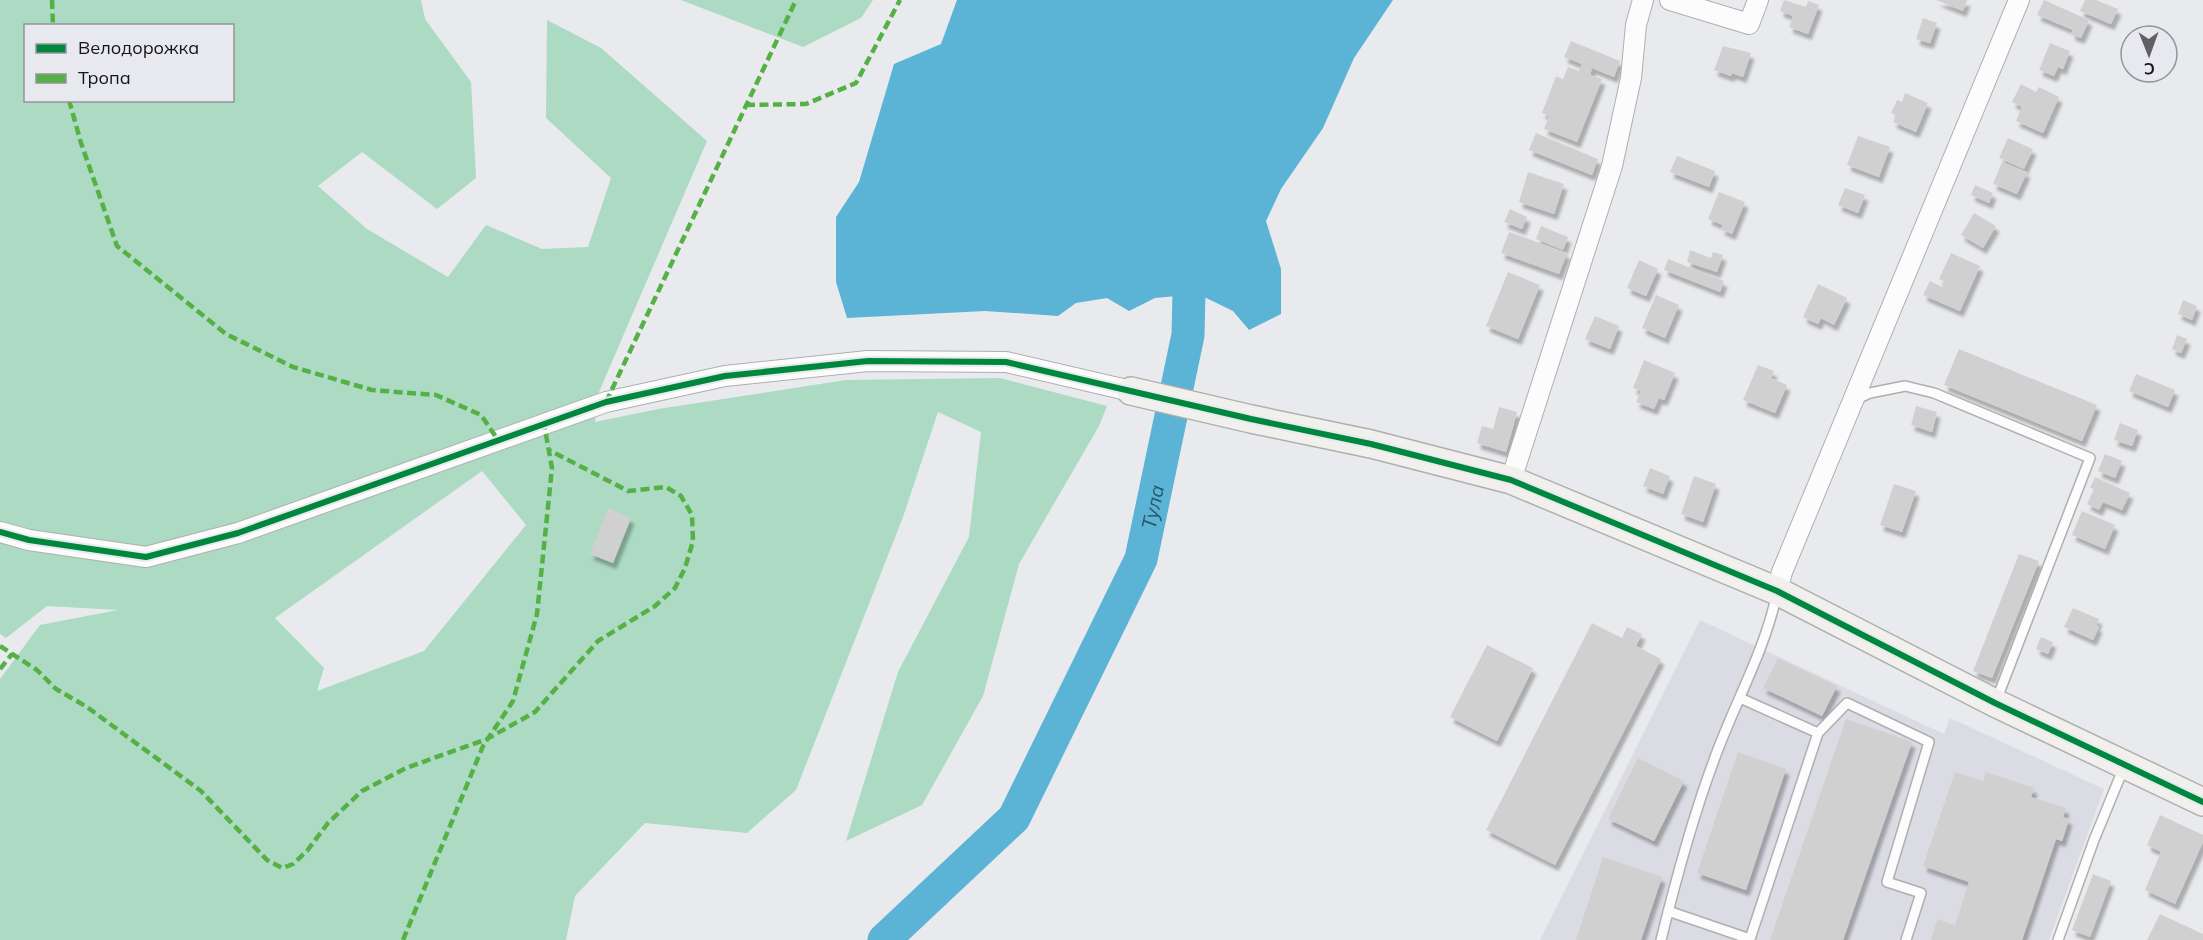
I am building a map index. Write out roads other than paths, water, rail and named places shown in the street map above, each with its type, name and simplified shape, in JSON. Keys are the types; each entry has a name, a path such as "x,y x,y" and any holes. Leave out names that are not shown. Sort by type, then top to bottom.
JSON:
{"street":[{"path":"1511,480 1612,166 1631,78 1636,25 1643,0"},
{"path":"1670,0 1749,24 1758,0"},
{"path":"1777,591 1782,572 2019,0"},
{"path":"0,532 29,540 146,557 238,533 606,402 725,376 868,361 1006,362 1251,420 1371,444 1511,480 1777,591 1995,703 2203,802"}],"lane":[{"path":"1853,400 1870,393 1905,386 1934,393 2090,458 1995,703"},
{"path":"1661,940 1678,870 1714,759 1772,619 1777,591"},
{"path":"1740,698 1818,733"},
{"path":"1668,911 1750,940 1818,733 1847,703 1929,742 1887,882 1922,893 1906,940"},
{"path":"2058,940 2094,840 2125,765"}],"water":[{"path":"957,0 1393,0 1354,58 1323,128 1281,189 1266,221 1281,269 1281,314 1249,330 1233,311 1198,294 1155,298 1129,311 1107,298 1076,303 1058,316 985,311 847,318 836,282 836,217 859,182 894,64 941,44"}],"waterway":[{"name":"Тула","path":"884,940 1014,818 1141,559 1188,335 1190,251"}]}
